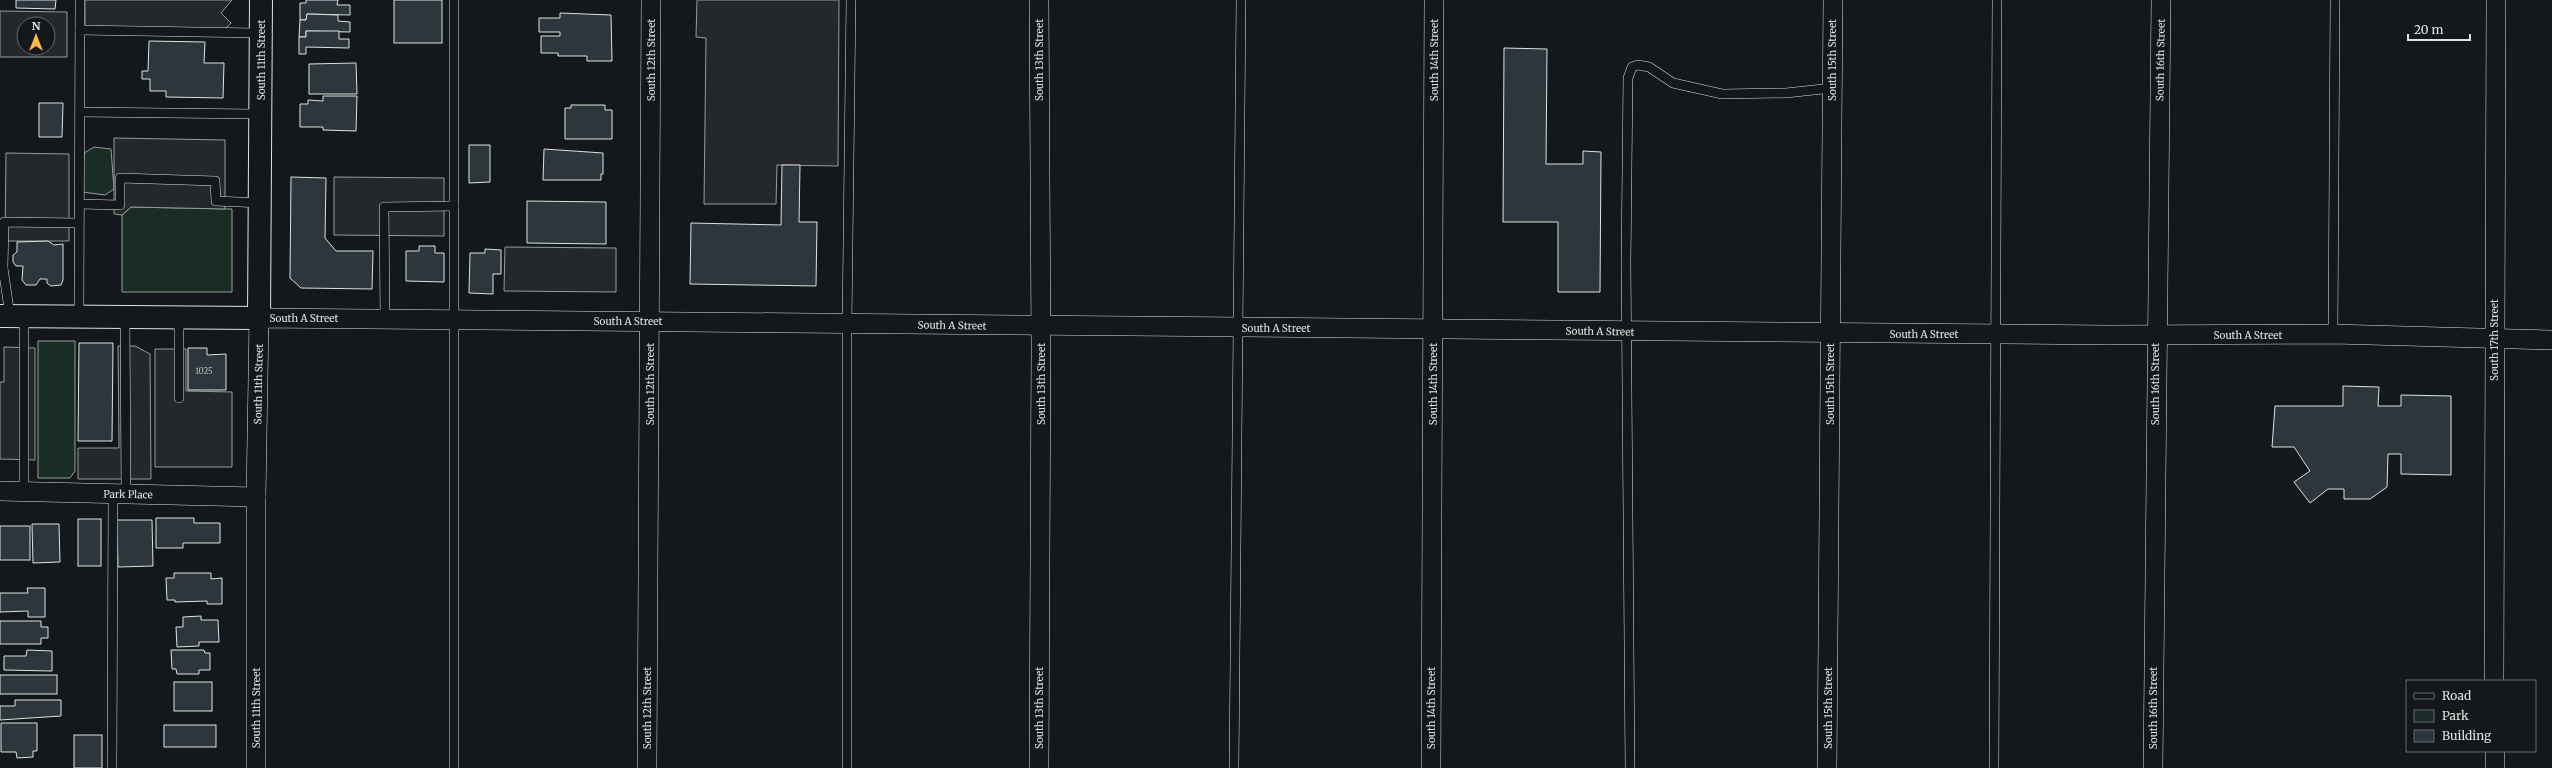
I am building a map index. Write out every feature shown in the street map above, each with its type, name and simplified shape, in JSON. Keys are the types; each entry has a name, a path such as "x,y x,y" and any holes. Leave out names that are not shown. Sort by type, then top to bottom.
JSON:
{"main road":[{"name":"South 11th Street","path":"259,318 261,0"},
{"name":"South A Street","path":"11,316 259,318"}],"street":[{"name":"South 12th Street","path":"647,768 651,0"},
{"name":"South 13th Street","path":"1039,0 1042,327 1039,768"},
{"name":"South 14th Street","path":"1431,768 1434,329 1434,0"},
{"name":"South 15th Street","path":"1827,768 1833,0"},
{"name":"South 16th Street","path":"2153,768 2156,336 2161,0"},
{"name":"South 17th Street","path":"2494,680 2496,0"},
{"name":"South A Street","path":"259,318 649,320 1042,327 2156,336 2333,334 2552,340"},
{"name":"South 11th Street","path":"256,768 256,497 259,318"},
{"name":"Park Place","path":"0,491 256,497"},
{"path":"2495,752 2495,768"}],"lane":[{"path":"79,316 80,0"},
{"path":"454,0 454,768"},
{"path":"847,768 847,324 851,0"},
{"path":"1234,768 1241,0"},
{"path":"1994,768 1997,0"},
{"path":"2333,334 2335,0"},
{"path":"80,30 261,33"},
{"path":"1630,768 1627,331 1628,78 1632,67 1638,65 1649,67 1673,83 1722,94 1786,93 1832,88"},
{"path":"80,112 260,114"},
{"path":"79,204 120,205 120,178 215,181 216,201 260,203"},
{"path":"385,319 384,207 454,206"},
{"path":"24,492 11,316 2,268 4,222 79,223"},
{"path":"112,768 125,317"},
{"path":"179,318 179,398"}],"green space":[{"path":"94,147 111,149 114,189 105,195 82,192 84,153"},
{"path":"131,207 232,209 232,292 122,292 122,215"},
{"path":"38,341 75,341 75,471 70,478 38,478"}],"shaded area":[{"path":"85,0 232,0 221,13 231,23 224,30 85,28"},
{"path":"697,0 839,0 838,166 777,165 776,204 704,204 706,38 696,37"},
{"path":"0,11 67,12 67,57 0,57"},
{"path":"114,138 225,140 225,209 131,207 122,215 114,214"},
{"path":"6,153 69,154 69,241 5,241"},
{"path":"334,177 444,178 444,236 334,235"},
{"path":"505,247 616,248 616,292 504,291"},
{"path":"118,346 135,346 150,354 151,479 78,479 78,448 119,448"},
{"path":"4,347 35,348 35,460 0,459 0,382 4,382"},
{"path":"155,349 186,349 186,391 232,392 232,467 155,467"}],"building":[{"path":"16,0 56,0 55,9 16,8"},
{"path":"306,0 338,0 337,5 350,5 350,15 307,14 306,20 300,20 300,3 306,3"},
{"path":"394,0 442,0 442,43 394,43"},
{"path":"560,13 611,15 612,61 587,61 587,56 558,56 558,53 541,53 541,36 560,36 560,32 539,32 539,18 560,18"},
{"path":"307,14 338,15 338,21 350,22 350,32 306,31 306,37 299,37 300,20 306,20"},
{"path":"306,31 339,31 339,39 349,39 349,48 306,47 306,54 299,54 299,37 306,37"},
{"path":"149,41 205,42 204,63 224,63 223,98 166,97 166,91 150,91 150,79 142,79 142,71 148,71"},
{"path":"1504,48 1547,49 1546,164 1583,164 1583,151 1601,152 1600,292 1558,292 1558,222 1503,222"},
{"path":"356,63 357,94 309,94 309,64"},
{"path":"323,96 357,96 356,131 323,130 323,127 300,127 300,104 308,104 308,100 323,101"},
{"path":"39,103 63,103 62,137 39,137"},
{"path":"571,105 605,105 605,110 612,110 612,139 565,139 565,108 571,108"},
{"path":"469,145 490,145 490,182 469,183"},
{"path":"544,149 603,153 603,174 601,174 601,180 543,180"},
{"path":"782,165 800,165 799,222 817,222 816,286 690,284 691,223 781,225"},
{"path":"291,177 326,178 325,238 336,251 373,251 372,289 301,288 290,278"},
{"path":"527,201 606,202 606,244 527,243"},
{"path":"48,241 54,245 63,244 63,280 61,285 51,286 47,283 47,279 40,279 36,285 26,285 22,280 23,266 16,266 13,262 13,255 17,252 17,242"},
{"path":"419,246 435,246 435,253 444,253 444,282 406,281 406,251 419,251"},
{"path":"485,249 501,250 501,274 493,274 493,294 469,293 470,253 485,253"},
{"path":"79,343 113,343 112,441 78,441"},
{"path":"188,348 207,348 207,355 226,354 226,390 188,390"},
{"path":"2343,386 2379,387 2378,406 2401,406 2401,395 2451,396 2451,475 2401,474 2401,454 2388,454 2387,487 2370,499 2344,499 2344,489 2328,489 2310,503 2294,482 2310,471 2294,447 2272,447 2275,406 2343,406"},
{"path":"156,518 194,518 194,523 220,523 220,543 183,543 183,548 156,548"},
{"path":"78,519 101,519 101,566 78,566"},
{"path":"117,520 152,520 153,566 118,567"},
{"path":"32,524 59,524 60,562 33,563"},
{"path":"0,526 30,526 30,560 0,560"},
{"path":"174,573 211,573 211,579 222,578 222,604 207,604 207,601 175,602 175,600 167,600 166,578 174,578"},
{"path":"27,588 45,588 45,617 28,617 28,611 0,612 0,593 28,593"},
{"path":"201,616 201,620 218,620 219,642 199,642 199,646 177,647 176,627 183,627 183,617"},
{"path":"0,621 41,621 41,627 48,627 48,638 41,638 41,644 0,644"},
{"path":"27,650 52,651 52,671 4,670 4,656 26,656"},
{"path":"171,650 204,650 205,653 210,653 210,670 199,670 199,674 177,674 176,669 172,669"},
{"path":"0,675 57,675 57,694 0,694"},
{"path":"174,682 212,682 212,711 174,711"},
{"path":"15,700 61,700 61,716 0,720 0,706 15,706"},
{"path":"1,723 37,723 37,751 33,751 33,757 17,758 16,752 1,752"},
{"path":"164,725 216,725 216,747 164,747"},
{"path":"74,735 102,735 102,768 74,768"}]}
